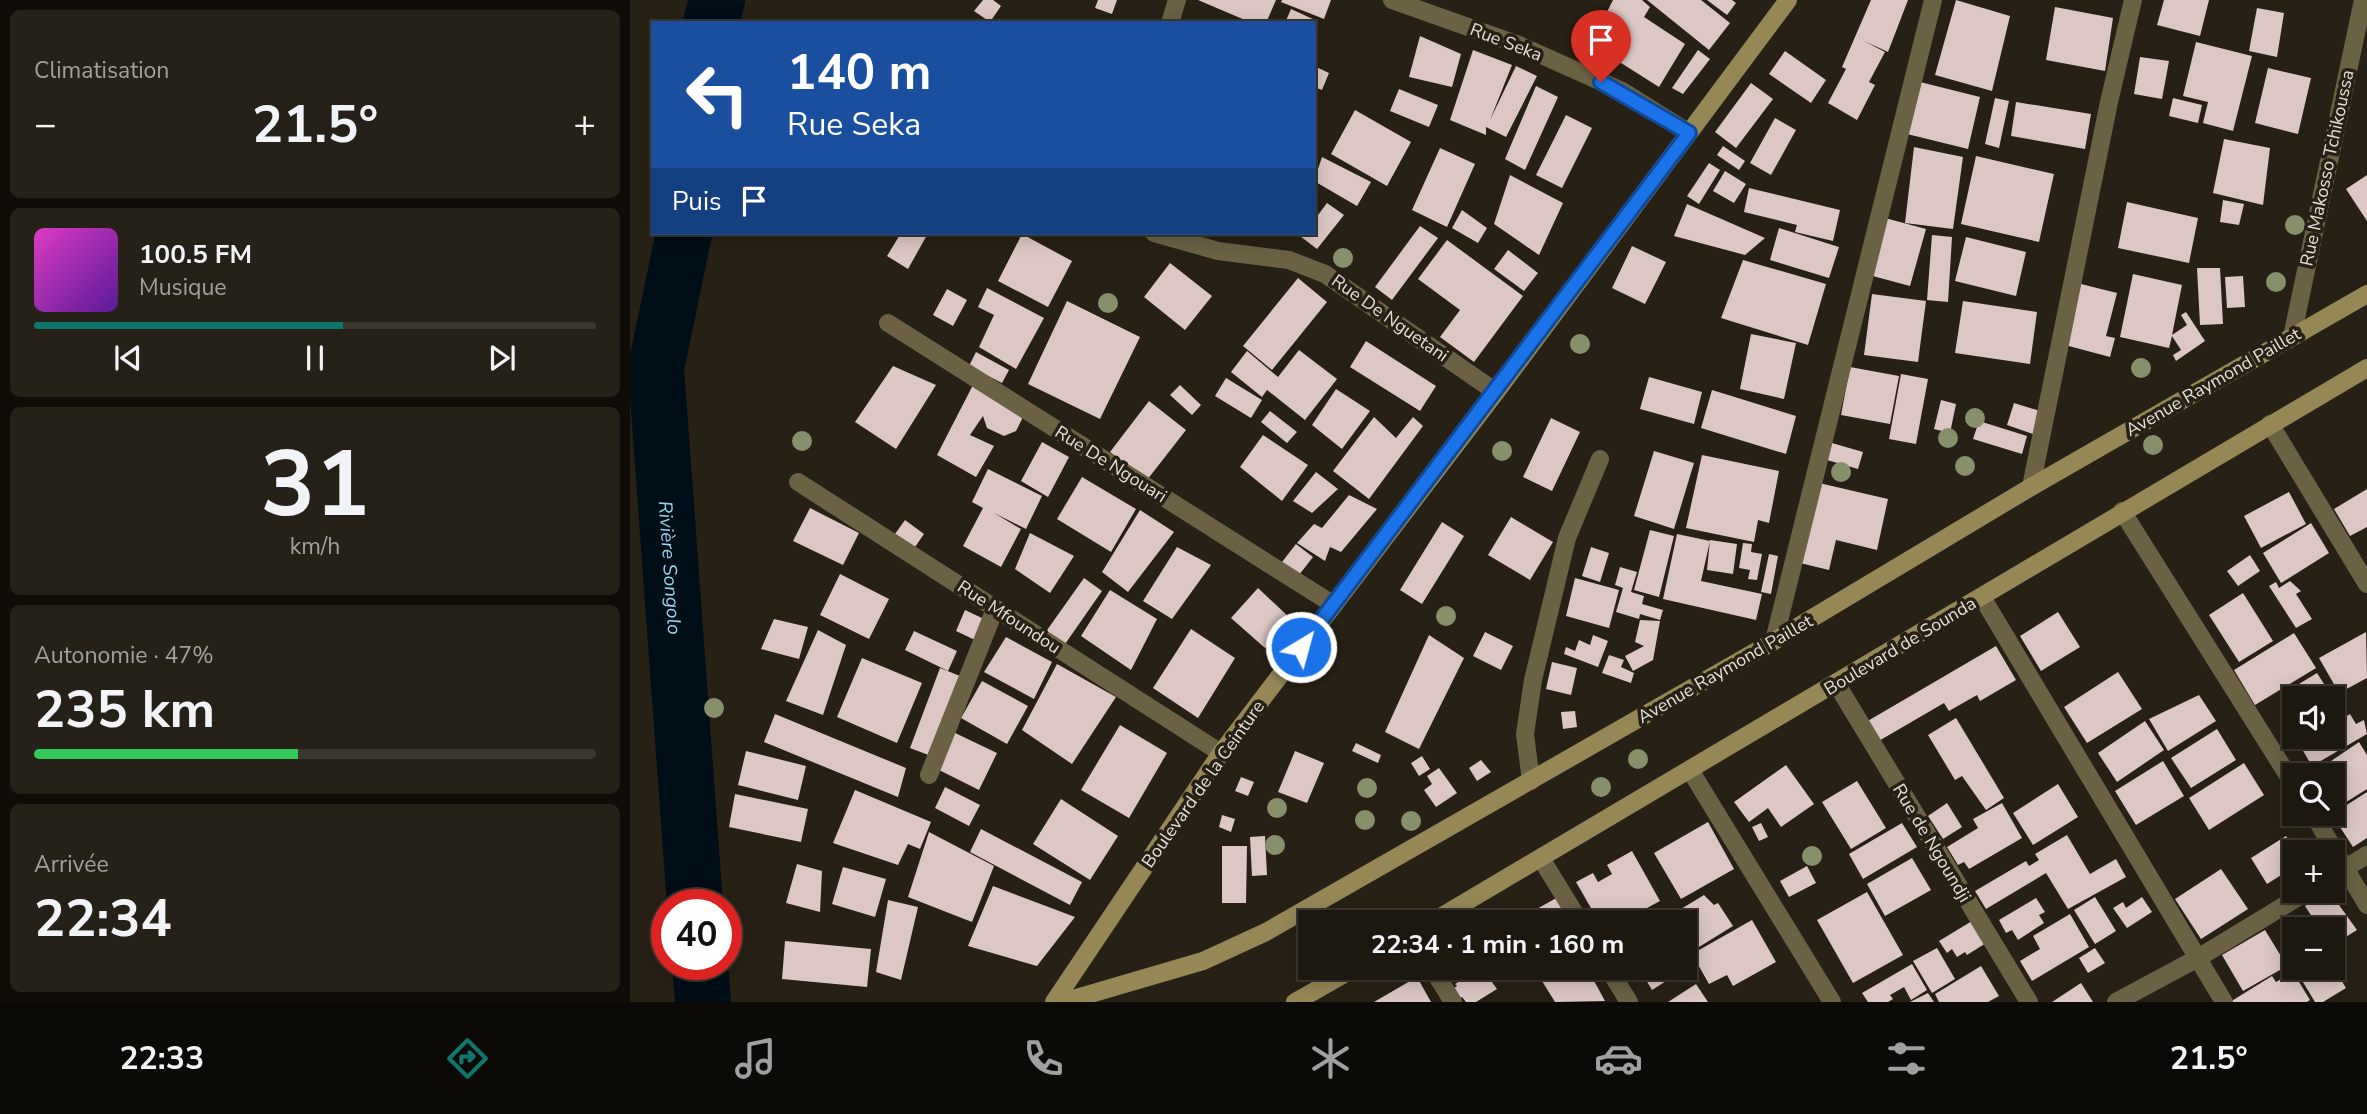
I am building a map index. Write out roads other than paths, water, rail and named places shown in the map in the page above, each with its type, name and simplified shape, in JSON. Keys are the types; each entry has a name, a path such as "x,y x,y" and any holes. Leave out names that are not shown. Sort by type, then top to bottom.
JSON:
{"main road":[{"name":"Boulevard de la Ceinture","path":"1054,1002 1221,753 1496,392 1788,0"},
{"name":"Avenue Raymond Paillet","path":"1063,1002 1203,961 1265,932 1774,641 2031,487 2367,294"},
{"name":"Boulevard de Sounda","path":"1453,910 1542,860 2122,511 2367,368"},
{"path":"1295,1002 1334,980"}],"street":[{"path":"1171,21 1177,0"},
{"name":"Rue Seka","path":"1392,0 1530,50 1622,91 1689,133"},
{"path":"1774,641 1933,0"},
{"path":"2031,487 2106,115 2133,0"},
{"name":"Rue Makosso Tchikoussa","path":"2292,337 2363,0"},
{"name":"Rue De Nguetani","path":"1161,235 1218,251 1289,260 1325,274 1496,392"},
{"name":"Rue De Ngouari","path":"888,323 1334,605"},
{"path":"2270,424 2367,584"},
{"path":"1531,781 1525,734 1533,680 1567,538 1600,459"},
{"name":"Rue Mfoundou","path":"797,482 1221,753"},
{"path":"2122,511 2282,766"},
{"path":"1982,597 2224,1002"},
{"path":"929,775 995,609"},
{"name":"Rue de Ngoundji","path":"1836,683 2029,1002"},
{"path":"1690,770 1832,1002"},
{"path":"2345,869 2367,855"},
{"path":"1542,860 1573,910"},
{"path":"2345,878 2367,905"},
{"path":"2116,1002 2199,958 2288,903"},
{"path":"1439,980 1453,1002"},
{"path":"1615,980 1629,1002"}],"waterway":[{"name":"Rivière Songolo","path":"712,21 717,0"},
{"name":"Rivière Songolo","path":"684,235 656,368 694,889"},
{"name":"Rivière Songolo","path":"701,980 703,1002"}]}
